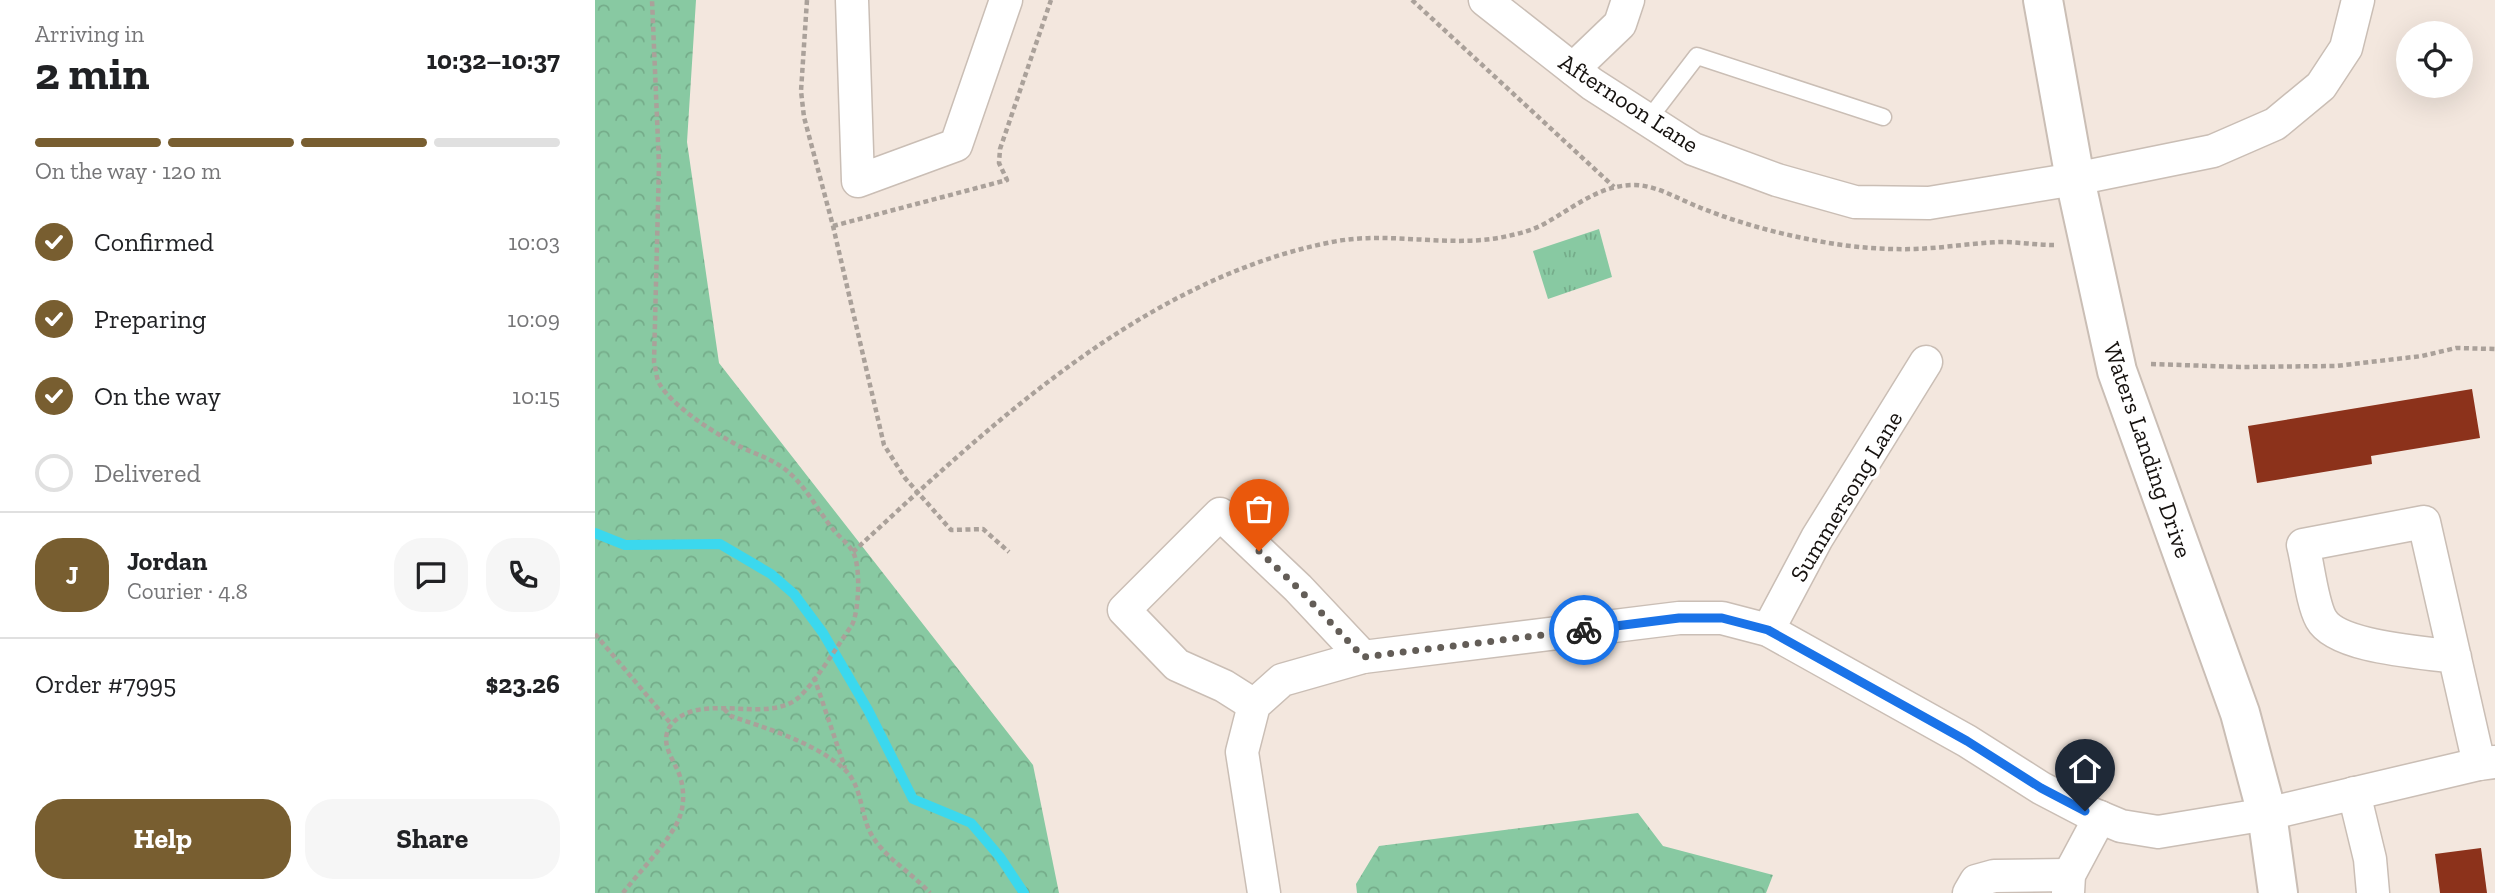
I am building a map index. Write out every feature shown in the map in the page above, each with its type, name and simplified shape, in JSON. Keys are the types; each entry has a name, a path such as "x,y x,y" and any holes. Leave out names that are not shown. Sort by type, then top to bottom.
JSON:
{"street":[{"path":"852,0 858,181 957,145 1006,0"},
{"path":"1573,69 1620,24 1628,0"},
{"name":"Waters Landing Drive","path":"2043,0 2075,179 2117,371 2240,713 2267,814 2279,893"},
{"name":"Afternoon Lane","path":"1489,1 1573,69 1693,149 1777,180 1854,202 1929,203 2075,179 2213,151 2275,124 2321,86 2346,48 2358,0"},
{"name":"Summersong Lane","path":"1768,630 1817,538 1926,362"},
{"path":"1254,705 1224,686 1177,664 1124,610 1220,514 1298,588 1363,657"},
{"path":"1264,893 1242,752 1254,705 1282,680 1363,657 1679,618 1722,618 1768,630 1967,741 2041,788 2121,826 2158,832 2267,814 2487,763 2455,657 2424,522 2303,545 2320,617 2329,629 2348,639 2367,644 2455,657"},
{"path":"2354,793 2370,859 2373,893"},
{"path":"1969,893 1976,881 1994,876 2069,884 2101,817"}],"lane":[{"path":"1649,120 1697,56 1883,117"}],"path":[{"path":"623,893 679,818 683,800 681,779 666,747 672,725 688,712 780,706 797,699 857,615 853,552 787,471 770,459 722,436 670,398 659,382 654,362 659,165 652,0"},
{"path":"807,0 801,91 804,117 884,445 896,466 951,530 983,529 1009,552"},
{"path":"1412,0 1614,187"},
{"path":"853,552 1009,413 1133,322 1217,279 1285,254 1334,242 1378,237 1475,240 1523,233 1572,205 1614,187 1636,184 1752,225 1801,238 1864,249 1913,249 1998,242 2090,247"},
{"path":"2117,371 2146,364 2336,366 2422,356 2456,348 2495,349"},
{"path":"595,634 672,725"},
{"path":"814,677 845,769 854,782 870,831 884,850 930,893"},
{"path":"724,709 731,716 800,743 845,769"}],"green space":[{"path":"595,0 696,0 687,142 719,363 1033,765 1059,893 595,893"},
{"path":"1599,229 1612,277 1548,299 1533,251"},
{"path":"1638,813 1663,846 1773,875 1766,893 1357,893 1356,884 1379,846"}],"building":[{"path":"2472,389 2480,438 2371,456 2372,464 2257,483 2248,426"},
{"path":"2481,848 2487,893 2440,893 2435,854"}],"waterway":[{"path":"595,533 625,545 720,544 771,574 794,594 823,633 868,710 913,799 971,823 1000,857 1024,893"}],"way so far":[{"path":"1259,551 1363,657 1584,630"}],"route":[{"path":"1584,630 1679,618 1722,618 1768,630 1967,741 2041,788 2085,811"}]}
